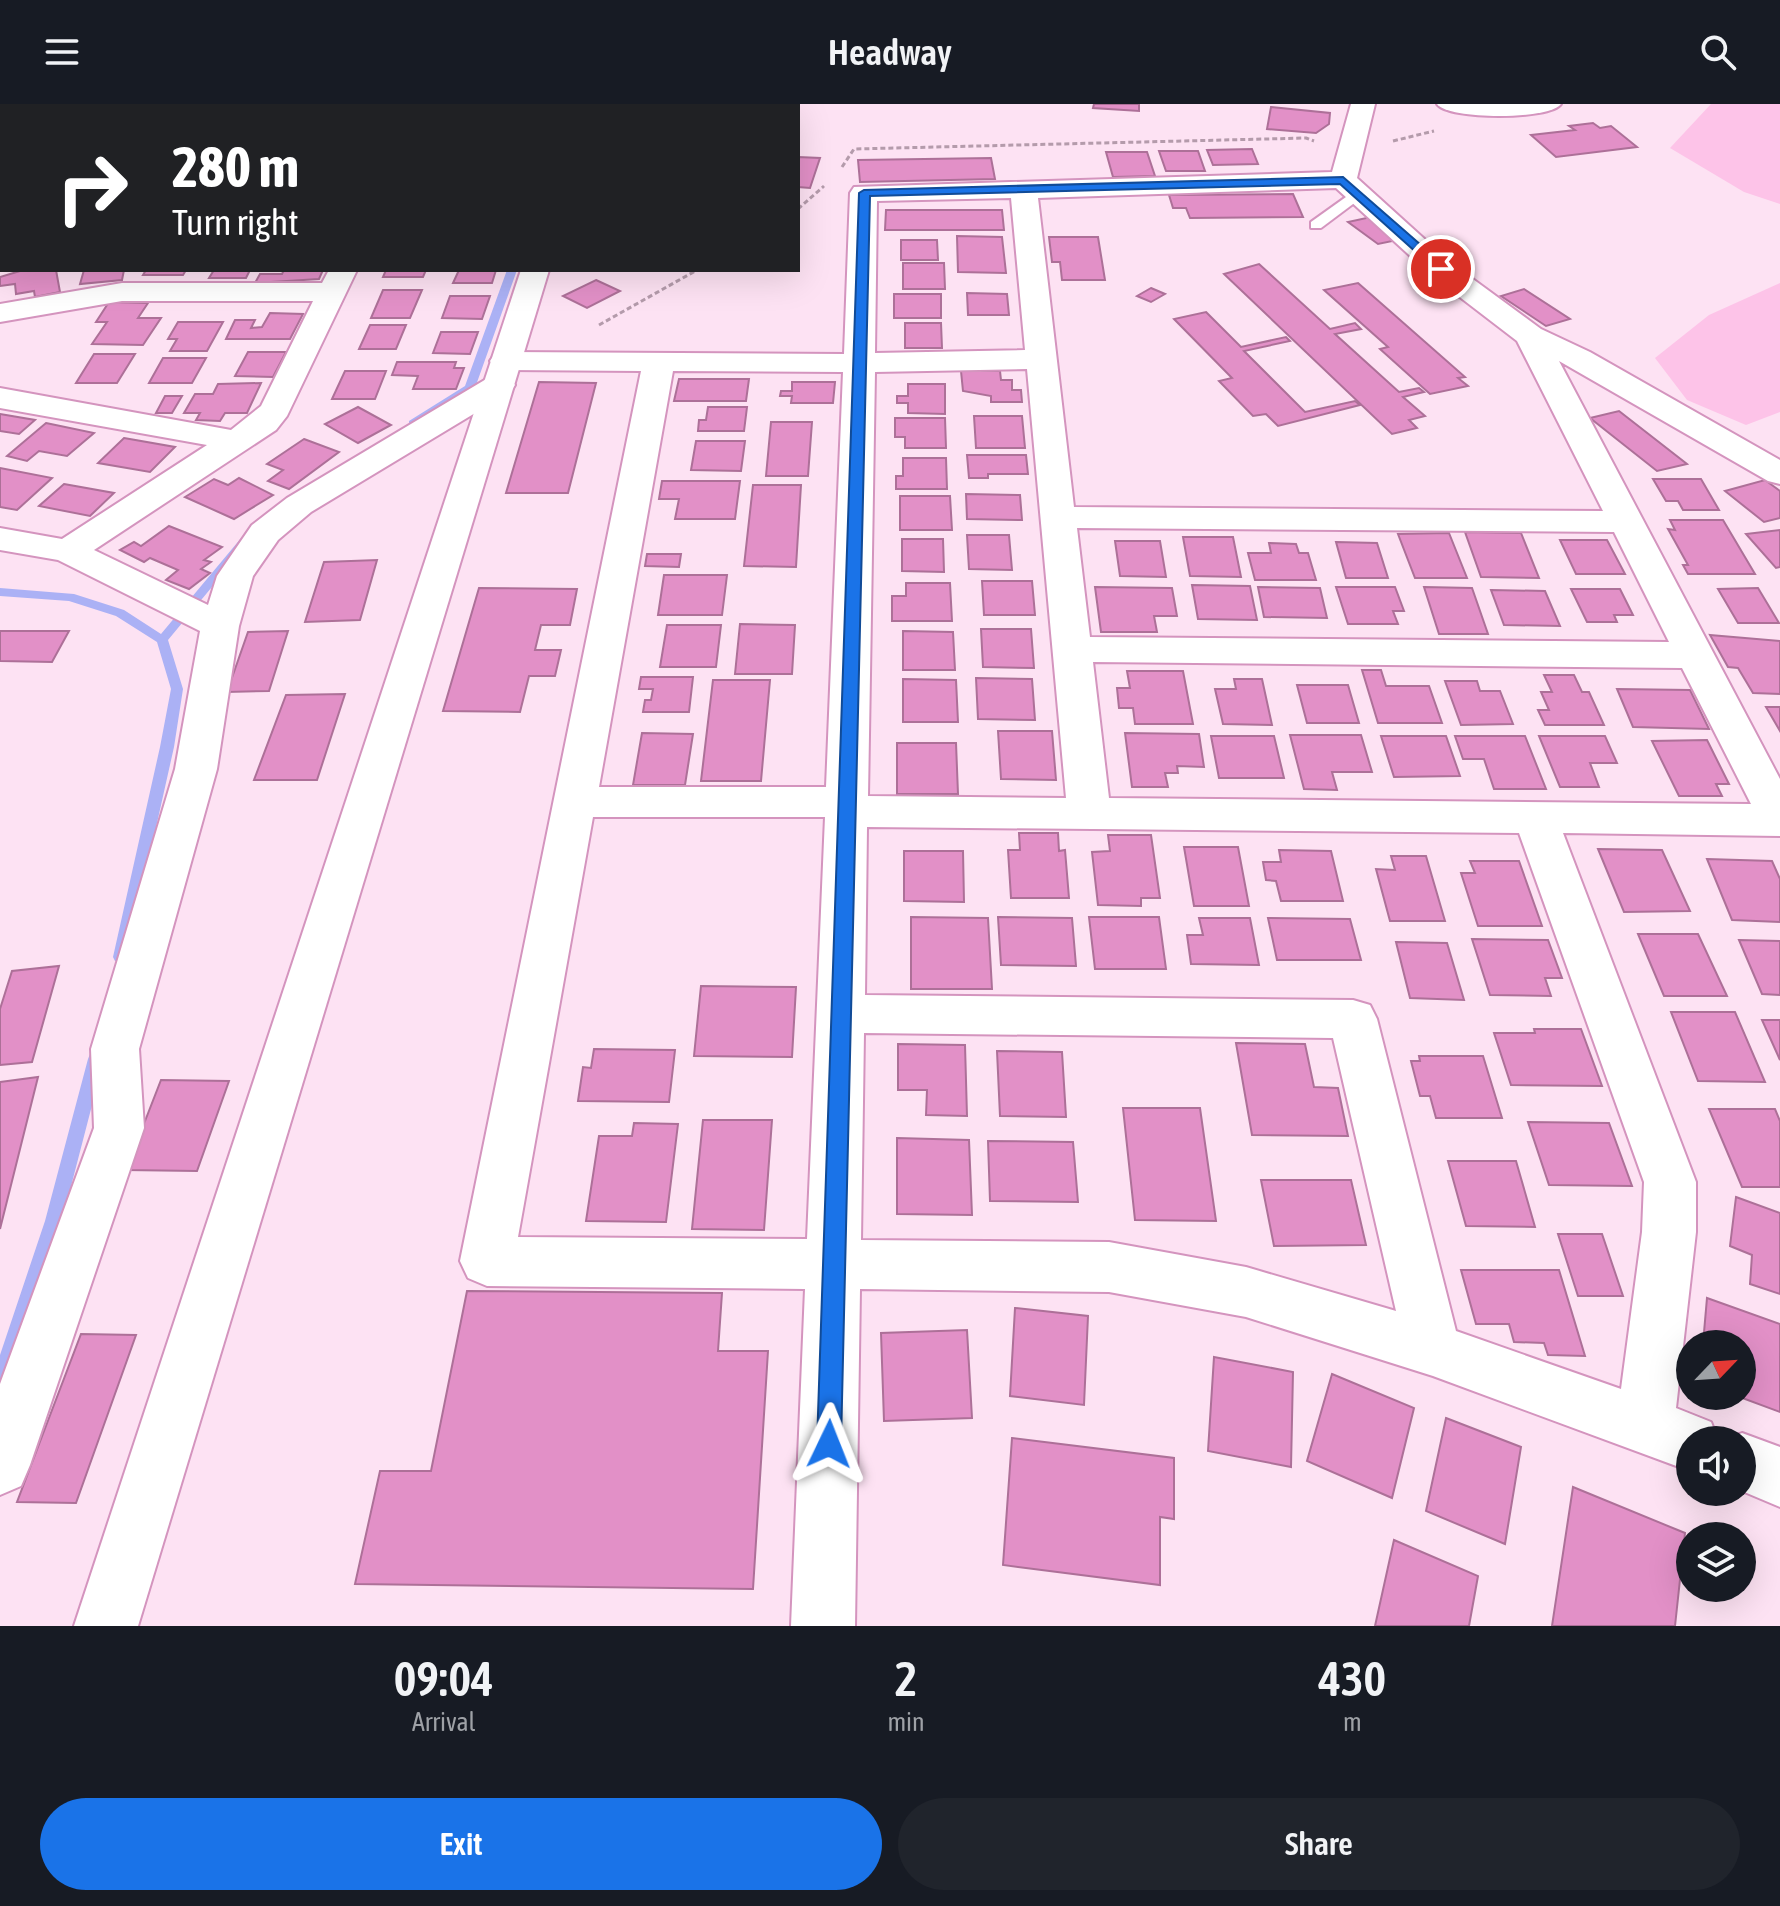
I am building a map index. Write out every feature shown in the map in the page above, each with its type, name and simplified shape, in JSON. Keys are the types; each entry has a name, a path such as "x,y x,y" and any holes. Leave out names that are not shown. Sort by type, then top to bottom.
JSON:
{"street":[{"path":"1350,176 1363,104"},
{"path":"1449,104 1492,109 1549,104"},
{"path":"823,1626 864,193 1024,190 1350,176 1441,269 1530,336 1579,359 1780,474"},
{"path":"1024,190 1089,814"},
{"path":"106,1626 534,272"},
{"path":"0,313 122,292 338,281 276,409 264,423 68,551"},
{"path":"576,802 1089,814 1780,820 1691,655 1530,336"},
{"path":"0,1465 119,1128 115,1049 196,769 220,626 235,576 265,533 299,505 503,373 659,361 861,363 1041,359"},
{"path":"659,361 487,1261 1109,1267 1246,1292 1433,1349 1676,1436"},
{"path":"0,398 237,441"},
{"path":"1058,517 1626,522"},
{"path":"0,539 68,551 220,626"},
{"path":"1073,649 1691,655"},
{"path":"1535,817 1670,1182 1669,1232 1645,1424"},
{"path":"842,1014 1353,1019 1433,1349"},
{"path":"1756,1468 1780,1477"}],"lane":[{"path":"1316,225 1350,176"}],"path":[{"path":"836,175 854,149 1306,138 1350,176 1492,109"},
{"path":"800,207 827,183"},
{"path":"599,325 693,272"}],"shaded area":[{"path":"1711,104 1780,104 1780,204 1744,192 1670,148"},
{"path":"1780,283 1780,412 1746,425 1687,400 1655,358 1709,315"}],"building":[{"path":"1094,104 1139,104 1139,111 1093,108"},
{"path":"1271,107 1330,113 1329,124 1316,133 1267,129"},
{"path":"1593,123 1600,128 1611,126 1637,147 1556,157 1531,135 1575,130 1569,126"},
{"path":"1252,149 1258,164 1213,165 1207,150"},
{"path":"1159,151 1198,151 1205,171 1166,171"},
{"path":"1106,152 1147,152 1155,176 1113,177"},
{"path":"800,157 820,158 810,188 800,187"},
{"path":"991,158 995,179 860,182 858,160"},
{"path":"1293,194 1303,217 1190,218 1186,208 1173,208 1169,195"},
{"path":"886,210 1002,210 1004,230 885,230"},
{"path":"1371,217 1402,239 1378,244 1348,222"},
{"path":"957,236 1002,237 1006,273 958,272"},
{"path":"1049,237 1098,237 1105,280 1062,280 1060,262 1052,262"},
{"path":"901,240 937,240 938,260 901,260"},
{"path":"903,263 944,263 945,289 903,289"},
{"path":"1259,264 1330,329 1355,323 1361,329 1335,334 1399,392 1419,388 1424,392 1403,397 1425,416 1409,420 1417,428 1392,434 1224,274"},
{"path":"17,272 56,272 60,292 35,297 34,291 16,294 15,284 0,286 0,277"},
{"path":"83,272 124,272 122,280 80,284"},
{"path":"145,272 185,272 183,275 143,275"},
{"path":"213,272 249,272 246,278 209,278"},
{"path":"322,272 319,279 255,283 260,274"},
{"path":"385,272 425,272 423,277 383,277"},
{"path":"458,272 495,272 492,283 453,283"},
{"path":"596,280 620,291 587,308 563,296"},
{"path":"1358,283 1465,377 1458,378 1468,386 1430,394 1380,349 1388,347 1324,290"},
{"path":"1151,288 1165,294 1151,302 1137,296"},
{"path":"1524,289 1570,319 1546,326 1501,296"},
{"path":"383,290 422,290 410,318 371,318"},
{"path":"967,293 1007,294 1009,315 968,315"},
{"path":"894,294 941,294 941,318 894,318"},
{"path":"450,296 490,296 482,319 442,318"},
{"path":"109,302 148,303 138,318 161,318 143,345 92,344 107,322 96,322"},
{"path":"1206,312 1241,347 1286,337 1290,341 1244,351 1305,412 1355,401 1360,405 1278,426 1266,414 1253,416 1219,381 1232,378 1174,319"},
{"path":"270,313 303,314 290,339 226,339 235,320 255,320 251,328 262,327"},
{"path":"178,322 223,322 207,351 170,351 177,339 168,339"},
{"path":"905,323 941,323 942,348 905,348"},
{"path":"370,325 406,325 396,349 359,349"},
{"path":"441,332 478,332 470,354 433,353"},
{"path":"248,352 286,352 273,377 235,376"},
{"path":"94,354 135,354 117,383 76,383"},
{"path":"163,358 206,358 192,383 149,383"},
{"path":"397,362 456,362 454,368 464,368 456,389 413,389 418,376 392,375"},
{"path":"345,371 386,371 375,399 332,399"},
{"path":"961,371 1000,371 1001,380 1012,380 1012,390 1021,390 1022,402 991,402 991,396 963,391"},
{"path":"679,379 749,379 746,401 674,401"},
{"path":"539,382 596,383 568,493 506,493"},
{"path":"792,382 835,382 833,403 791,403 792,396 780,396 781,391 792,391"},
{"path":"261,383 247,413 225,413 220,421 196,420 200,413 184,413 195,394 213,394 218,384"},
{"path":"908,384 945,384 945,414 908,413 908,403 897,403 897,396 908,396"},
{"path":"165,396 182,396 172,413 156,413"},
{"path":"358,407 391,425 358,443 325,424"},
{"path":"708,407 747,407 744,431 698,431 699,420 706,420"},
{"path":"1619,411 1687,464 1657,471 1590,418"},
{"path":"0,414 35,420 19,434 0,431"},
{"path":"974,416 1022,416 1025,448 976,448"},
{"path":"895,418 945,418 946,448 905,448 905,437 895,437"},
{"path":"771,422 812,422 808,476 766,476"},
{"path":"46,423 94,433 67,456 39,451 27,461 7,456"},
{"path":"124,438 175,447 150,472 98,463"},
{"path":"304,439 339,452 289,489 268,481 283,470 267,464"},
{"path":"696,441 745,441 741,471 691,470"},
{"path":"967,455 1026,455 1028,474 988,474 988,478 969,478"},
{"path":"903,458 946,458 947,489 896,489 896,476 903,476"},
{"path":"0,468 52,478 17,510 0,507"},
{"path":"239,478 273,495 234,519 185,497 214,479 228,485"},
{"path":"1653,479 1701,479 1719,510 1683,510 1678,501 1666,501"},
{"path":"1765,480 1780,491 1780,518 1764,522 1725,491"},
{"path":"662,481 740,481 735,519 675,519 679,499 659,499"},
{"path":"64,484 114,493 90,516 39,506"},
{"path":"753,485 801,485 796,567 744,566"},
{"path":"966,494 1020,495 1022,520 967,519"},
{"path":"900,496 950,496 952,530 900,530"},
{"path":"1670,520 1723,520 1755,574 1688,574 1683,565 1688,565 1668,529 1675,530"},
{"path":"169,526 222,547 204,560 211,562 201,569 210,573 189,589 166,580 178,570 150,558 144,562 120,550 134,542 141,546"},
{"path":"1780,530 1780,567 1776,568 1746,534"},
{"path":"1465,532 1521,533 1539,578 1481,577"},
{"path":"1449,533 1467,578 1415,578 1398,534"},
{"path":"967,535 1009,535 1012,570 969,569"},
{"path":"1183,537 1233,537 1241,577 1190,576"},
{"path":"902,539 943,539 944,572 902,571"},
{"path":"1560,540 1607,540 1625,574 1576,574"},
{"path":"1115,541 1160,541 1166,577 1120,576"},
{"path":"1336,542 1377,543 1388,578 1346,578"},
{"path":"1269,543 1296,544 1299,553 1308,553 1316,580 1255,580 1248,553 1271,553"},
{"path":"647,554 681,554 679,567 645,566"},
{"path":"377,560 360,620 305,622 324,562"},
{"path":"664,575 727,575 722,615 658,615"},
{"path":"982,581 1032,581 1035,615 984,615"},
{"path":"906,583 950,583 952,621 892,621 892,596 906,596"},
{"path":"1192,585 1250,586 1257,620 1198,619"},
{"path":"1095,587 1172,588 1177,616 1154,616 1157,632 1101,632"},
{"path":"1258,587 1320,588 1327,618 1264,617"},
{"path":"1336,587 1395,587 1404,611 1393,611 1398,624 1348,624"},
{"path":"1424,587 1472,588 1488,634 1439,634"},
{"path":"479,588 577,589 570,625 541,625 535,650 561,650 555,676 529,676 520,712 443,711"},
{"path":"1758,588 1779,623 1738,623 1718,589"},
{"path":"1571,589 1620,589 1633,615 1614,615 1617,622 1587,622"},
{"path":"1491,590 1545,591 1560,626 1504,625"},
{"path":"740,624 795,625 792,674 735,674"},
{"path":"667,625 721,625 716,667 660,667"},
{"path":"981,629 1031,629 1034,668 983,667"},
{"path":"0,631 69,631 52,662 0,661"},
{"path":"288,631 269,691 227,692 248,632"},
{"path":"903,631 953,632 955,670 903,670"},
{"path":"1710,635 1780,641 1780,694 1753,693 1738,668 1728,667"},
{"path":"1362,670 1381,670 1386,686 1429,686 1442,723 1378,723"},
{"path":"1127,671 1183,671 1193,724 1135,724 1133,708 1119,708 1117,688 1130,688"},
{"path":"1544,675 1574,675 1582,692 1589,692 1604,725 1545,725 1538,710 1549,710 1541,692 1552,692"},
{"path":"641,677 693,677 689,712 643,712 645,700 651,700 653,689 639,689"},
{"path":"976,678 1032,679 1035,720 978,719"},
{"path":"903,679 956,680 958,722 903,722"},
{"path":"1234,679 1262,679 1272,725 1223,724 1215,689 1236,689"},
{"path":"713,680 770,680 761,781 701,781"},
{"path":"1445,681 1477,681 1480,691 1500,691 1513,724 1461,725"},
{"path":"1297,685 1348,685 1359,723 1307,723"},
{"path":"1617,689 1690,690 1709,729 1633,727"},
{"path":"345,694 317,780 254,780 286,695"},
{"path":"1766,707 1780,707 1780,731"},
{"path":"998,731 1052,731 1056,780 1001,779"},
{"path":"642,733 693,734 685,785 633,785"},
{"path":"1125,733 1199,734 1204,767 1177,766 1178,773 1165,773 1168,787 1132,787"},
{"path":"1290,735 1361,735 1372,772 1332,772 1337,790 1304,789"},
{"path":"1211,736 1274,736 1284,778 1219,778"},
{"path":"1381,736 1446,736 1460,776 1394,777"},
{"path":"1455,736 1525,736 1546,789 1494,789 1484,759 1463,759"},
{"path":"1539,736 1605,736 1617,763 1590,763 1599,787 1560,787"},
{"path":"1707,740 1729,784 1716,784 1722,796 1679,796 1652,741"},
{"path":"897,743 956,743 958,794 897,794"},
{"path":"1019,833 1058,833 1059,851 1065,850 1069,898 1011,898 1008,850 1020,850"},
{"path":"1108,835 1151,835 1160,898 1141,898 1141,906 1098,905 1092,852 1110,851"},
{"path":"1184,847 1238,847 1249,906 1194,906"},
{"path":"1598,849 1662,850 1690,911 1624,912"},
{"path":"1279,850 1331,851 1343,901 1281,901 1276,881 1266,880 1263,862 1281,862"},
{"path":"904,851 963,851 964,902 904,901"},
{"path":"1391,856 1426,856 1445,921 1390,921 1376,869 1395,870"},
{"path":"1707,859 1772,861 1780,879 1780,922 1732,920"},
{"path":"1470,861 1519,861 1542,926 1478,926 1461,873 1475,873"},
{"path":"911,917 988,918 992,989 911,989"},
{"path":"998,917 1072,918 1076,966 1001,965"},
{"path":"1089,917 1159,917 1166,969 1095,969"},
{"path":"1199,918 1250,918 1259,965 1191,964 1187,935 1203,935"},
{"path":"1268,918 1350,919 1361,960 1277,960"},
{"path":"1638,934 1698,934 1727,996 1664,996"},
{"path":"1472,939 1548,940 1562,978 1545,978 1551,996 1490,995"},
{"path":"1739,940 1780,941 1780,995 1762,994"},
{"path":"1396,942 1447,943 1464,1000 1410,998"},
{"path":"59,966 32,1062 0,1065 0,1009 12,971"},
{"path":"701,986 796,987 792,1057 694,1056"},
{"path":"1671,1012 1735,1012 1765,1082 1698,1081"},
{"path":"1762,1020 1780,1020 1780,1060"},
{"path":"1534,1029 1581,1029 1602,1086 1511,1085 1494,1033 1535,1033"},
{"path":"1236,1043 1305,1044 1314,1087 1338,1088 1348,1136 1252,1135"},
{"path":"898,1044 965,1045 967,1116 926,1115 927,1090 898,1090"},
{"path":"594,1049 675,1050 669,1102 578,1101 583,1067 591,1068"},
{"path":"997,1051 1062,1052 1066,1117 1000,1116"},
{"path":"1419,1056 1483,1056 1502,1118 1436,1118 1430,1096 1420,1096 1411,1061 1420,1061"},
{"path":"38,1077 0,1229 0,1082"},
{"path":"161,1080 229,1081 197,1171 126,1170"},
{"path":"1123,1108 1200,1108 1216,1221 1135,1220"},
{"path":"1709,1109 1775,1109 1780,1121 1780,1187 1742,1187"},
{"path":"703,1120 772,1120 764,1230 692,1229"},
{"path":"1528,1122 1609,1123 1632,1186 1549,1185"},
{"path":"634,1123 678,1124 666,1222 586,1221 599,1136 632,1136"},
{"path":"897,1138 969,1140 972,1215 897,1214"},
{"path":"988,1141 1073,1142 1078,1202 990,1201"},
{"path":"1448,1161 1516,1161 1535,1227 1466,1226"},
{"path":"1261,1180 1351,1180 1366,1245 1274,1246"},
{"path":"1736,1197 1780,1213 1780,1294 1750,1284 1752,1255 1730,1246"},
{"path":"1558,1234 1602,1234 1623,1296 1578,1296"},
{"path":"1461,1270 1559,1270 1585,1356 1548,1355 1544,1343 1514,1342 1509,1324 1476,1324"},
{"path":"467,1291 722,1293 718,1351 768,1351 753,1589 355,1584 380,1471 431,1471"},
{"path":"1707,1298 1780,1324 1780,1412 1756,1403 1756,1330 1704,1330"},
{"path":"1015,1308 1088,1316 1084,1405 1010,1396"},
{"path":"967,1330 972,1418 884,1421 881,1333"},
{"path":"81,1334 136,1335 76,1503 17,1502"},
{"path":"1214,1357 1293,1372 1291,1467 1208,1451"},
{"path":"1332,1374 1414,1408 1392,1498 1307,1461"},
{"path":"1446,1418 1521,1447 1505,1544 1426,1511"},
{"path":"1012,1438 1174,1458 1174,1519 1160,1517 1160,1585 1003,1565"},
{"path":"1573,1487 1676,1529 1675,1626 1552,1626"},
{"path":"1394,1540 1478,1576 1469,1626 1375,1626"}],"waterway":[{"path":"413,423 470,388 511,272"},
{"path":"162,640 251,533"},
{"path":"0,592 70,597 120,613 162,640"},
{"path":"120,957 177,689 162,640"},
{"path":"0,1380 53,1221 96,1059"}],"route":[{"path":"829,1444 864,193 1343,180 1441,269"}]}
